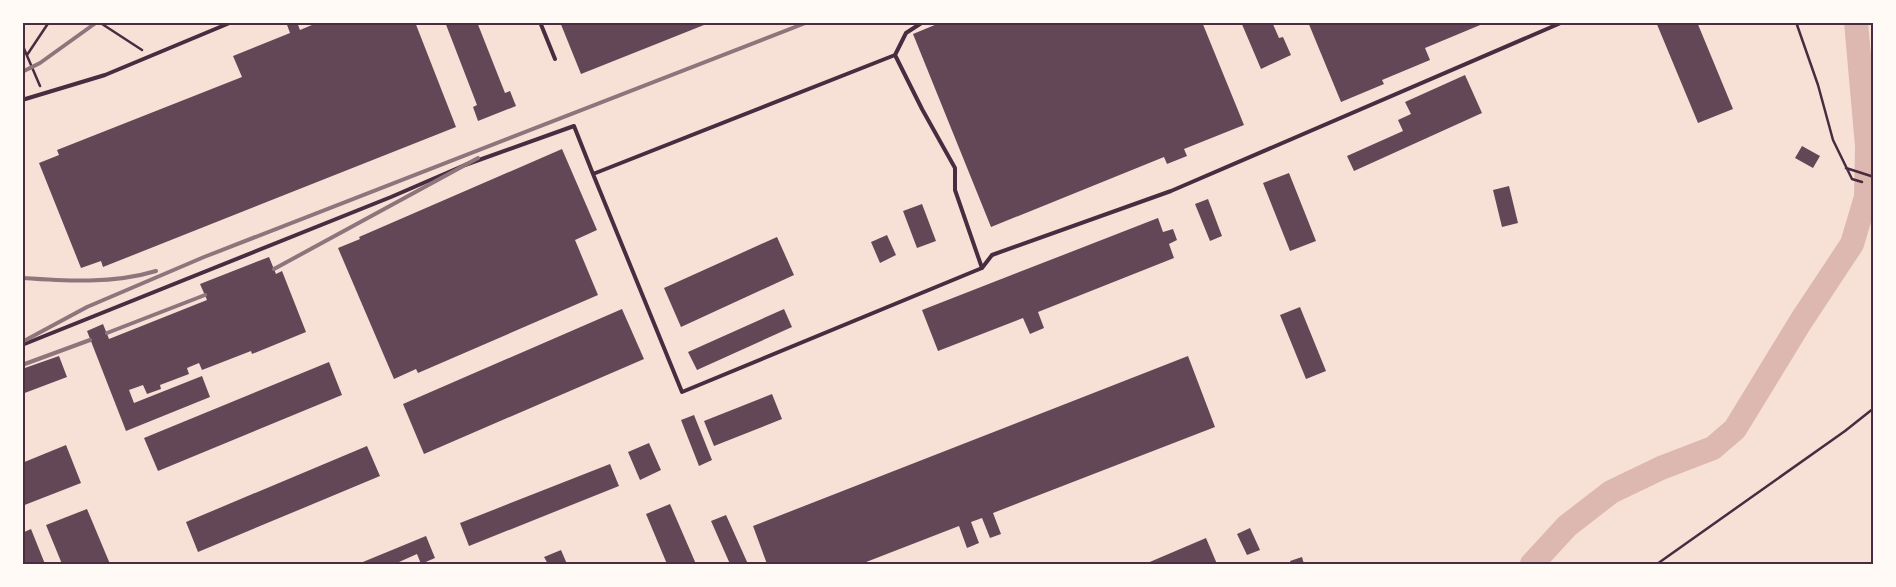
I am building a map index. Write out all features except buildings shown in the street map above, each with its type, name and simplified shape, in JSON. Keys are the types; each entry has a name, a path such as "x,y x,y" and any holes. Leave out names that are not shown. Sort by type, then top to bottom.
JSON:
{"lane":[{"path":"22,100 105,75 232,22"},
{"path":"540,22 555,59"},
{"path":"593,174 895,55 906,33 923,22"},
{"path":"22,345 391,197 464,165 574,126 682,392 982,268 992,255 1171,191 1563,22"},
{"path":"895,55 955,168 955,190 982,268"}],"path":[{"path":"22,25 28,22"},
{"path":"27,55 49,22"},
{"path":"99,22 152,56"},
{"path":"1796,22 1818,85 1833,140 1852,179 1862,182"},
{"path":"22,44 44,94"},
{"path":"1845,168 1874,177"},
{"path":"1657,564 1845,431 1874,408"}],"waterway":[{"path":"1532,564 1567,526 1611,492 1661,468 1713,448 1735,429 1801,321 1852,244 1866,197 1867,146 1856,22"}],"railway":[{"path":"22,72 40,63 97,22"},
{"path":"22,342 87,307 204,257 808,22"},
{"path":"274,269 478,158"},
{"path":"22,278 73,281 107,280 156,271"},
{"path":"107,333 205,295"},
{"path":"22,365 90,340"}]}
